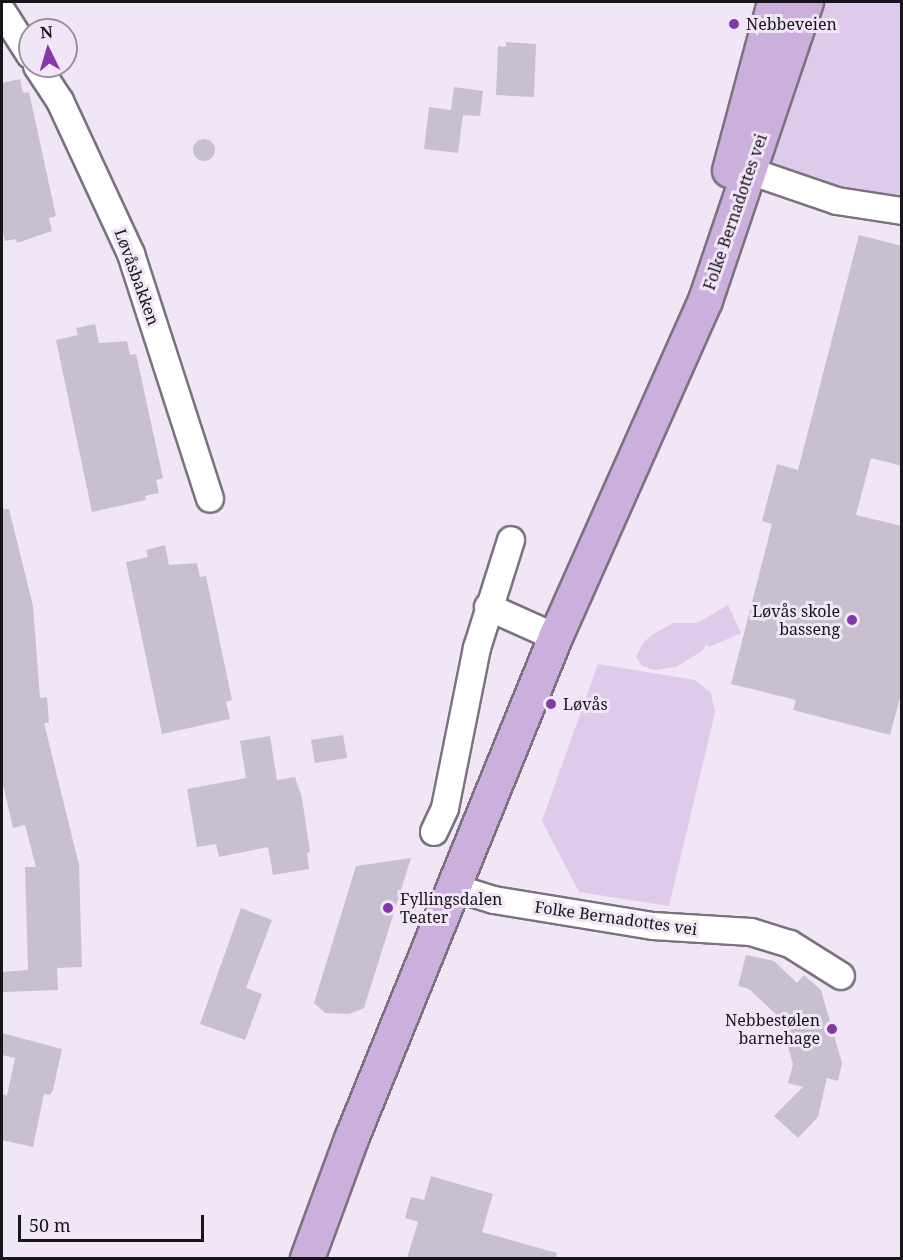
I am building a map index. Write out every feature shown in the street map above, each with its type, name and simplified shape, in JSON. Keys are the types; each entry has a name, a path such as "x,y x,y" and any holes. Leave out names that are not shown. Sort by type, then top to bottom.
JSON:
{"main road":[{"name":"Folke Bernadottes vei","path":"307,1258 352,1136 455,888 555,637 650,417 705,300 741,168 774,2"},
{"name":"Folke Bernadottes vei","path":"741,168 806,2"}],"street":[{"path":"2,10 18,36"},
{"name":"Løvåsbakken","path":"45,78 60,101 131,254 210,499"},
{"path":"741,168 837,201 902,211"},
{"path":"434,832 445,808 488,607 511,540"},
{"path":"488,607 555,637"},
{"name":"Folke Bernadottes vei","path":"455,888 494,900 652,926 751,932 790,944 841,976"}],"shaded area":[{"path":"808,2 901,2 901,211 751,170"},
{"path":"728,605 741,633 709,647 707,643 702,651 676,667 655,670 642,666 636,657 643,643 653,634 674,623 697,623"},
{"path":"598,664 695,680 711,693 715,712 669,906 579,892 542,821"}],"building":[{"path":"506,42 536,44 534,97 496,95 498,46 506,47"},
{"path":"20,79 23,93 29,92 56,216 49,218 52,231 17,243 16,239 5,241 2,227 2,83"},
{"path":"454,87 483,91 480,116 463,115 458,153 424,149 429,107 451,110"},
{"path":"204,139 212,142 215,150 212,158 204,161 196,158 193,150 196,142"},
{"path":"859,235 902,246 902,466 871,458 856,515 902,526 902,690 890,735 793,710 796,700 731,684 772,524 762,521 777,464 798,470"},
{"path":"95,324 99,343 127,341 130,355 136,354 163,478 156,480 159,493 145,496 146,500 92,512 56,340 78,335 76,328"},
{"path":"2,509 9,509 33,606 40,698 47,697 49,723 44,723 79,865 82,967 57,968 58,990 2,992 2,972 28,970 25,867 36,867 25,825 13,828 2,780"},
{"path":"165,545 169,565 197,563 200,577 206,576 232,700 226,702 230,719 162,734 126,562 148,557 146,550"},
{"path":"343,735 347,758 315,763 311,740"},
{"path":"270,736 277,780 295,777 302,798 310,852 307,853 309,869 273,875 268,847 219,857 216,844 197,847 187,789 246,778 240,741"},
{"path":"411,858 364,1008 349,1014 325,1013 314,1003 356,866"},
{"path":"241,908 272,920 246,988 262,994 245,1040 200,1024"},
{"path":"746,955 774,961 797,983 804,975 821,990 842,1063 838,1081 827,1078 818,1117 798,1138 774,1116 803,1087 788,1083 793,1064 779,1017 749,989 738,986"},
{"path":"2,1033 62,1049 53,1090 50,1095 44,1094 33,1147 2,1140 2,1094 7,1096 15,1058 2,1055"},
{"path":"431,1176 493,1194 482,1232 557,1253 556,1258 407,1258 418,1222 405,1218 411,1197 424,1200"}],"place":[{"name":"Nebbeveien","path":"734,24"},
{"name":"Løvås skole basseng","path":"852,620"},
{"name":"Løvås","path":"551,704"},
{"name":"Fyllingsdalen Teater","path":"388,908"},
{"name":"Nebbestølen barnehage","path":"832,1029"}]}
